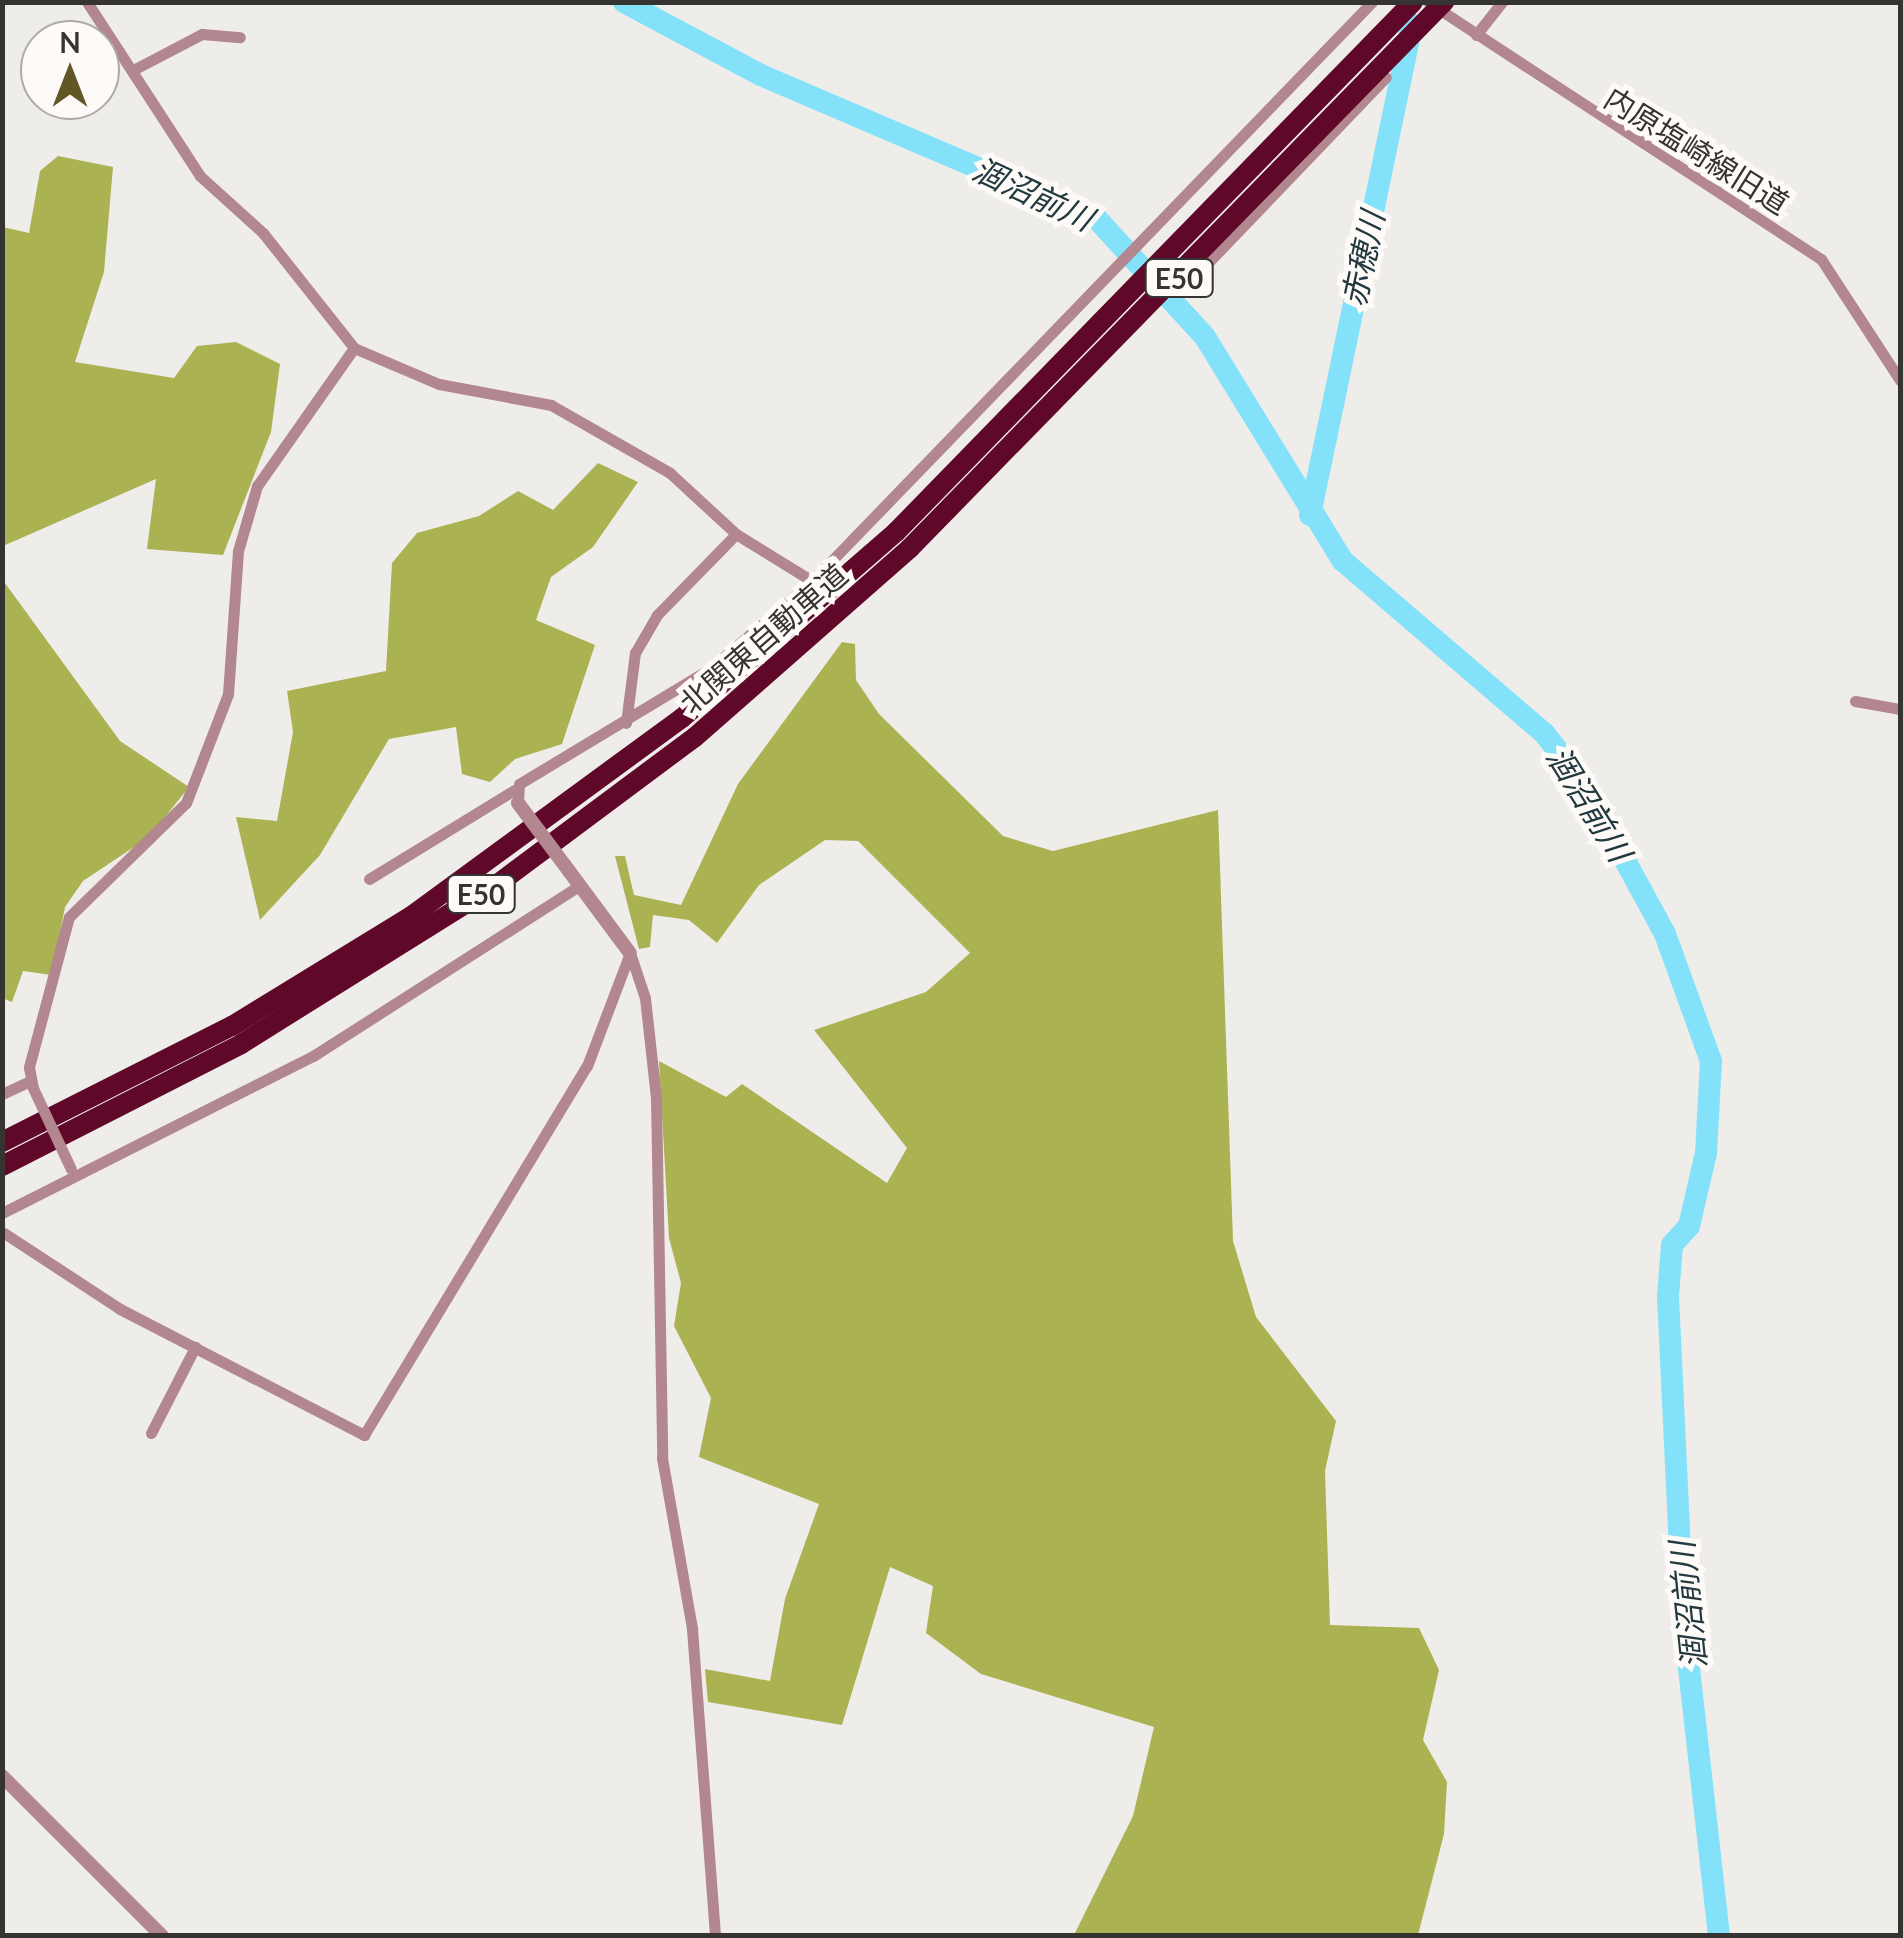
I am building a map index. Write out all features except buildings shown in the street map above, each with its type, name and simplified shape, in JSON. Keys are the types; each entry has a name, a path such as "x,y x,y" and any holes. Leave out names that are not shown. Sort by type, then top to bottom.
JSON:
{"highway":[{"name":"北関東自動車道","path":"2,1141 232,1026 489,863 682,718 903,540 1413,2"},
{"name":"北関東自動車道","path":"2,1166 241,1044 499,882 696,737 903,540 1444,2"}],"street":[{"path":"87,2 200,176 263,233 354,348 439,384 551,405 670,473 736,534 812,581"},
{"path":"369,879 516,796 746,642 812,581 1106,283 1372,2"},
{"name":"内原塩崎線旧道","path":"1428,2 1821,258 1900,380"},
{"path":"1476,35 1502,2"},
{"path":"133,70 202,34 240,37"},
{"path":"1316,62 1358,106"},
{"path":"1201,270 1386,77"},
{"path":"73,1172 30,1085 74,906 153,840 195,784 228,694 238,551 257,486 354,348"},
{"path":"626,723 636,653 656,615 736,534"},
{"path":"1856,701 1900,709"},
{"path":"516,796 630,954 645,998 656,1097 662,1458 692,1629 715,1936"},
{"path":"580,884 313,1056 73,1172 4,1212 3,1235 195,1348 364,1435 587,1066 630,954"},
{"path":"2,1094 30,1085"},
{"path":"151,1434 195,1348"},
{"path":"2,1776 162,1936"}],"green space":[{"path":"58,156 113,167 104,272 75,362 174,378 197,346 236,342 280,364 271,432 223,555 147,549 156,479 3,546 3,227 29,233 40,171"},
{"path":"598,463 638,482 593,547 551,577 536,620 595,645 562,744 515,759 490,782 462,774 456,727 389,739 320,855 260,920 236,817 277,821 293,732 287,691 386,671 392,563 417,533 479,516 518,491 553,510"},
{"path":"2,579 120,741 189,787 149,837 83,881 65,907 52,975 23,971 12,1002 2,998"},
{"path":"842,642 855,644 856,680 879,714 1003,836 1053,851 1218,810 1233,1241 1256,1317 1336,1421 1325,1471 1330,1625 1419,1628 1439,1670 1423,1740 1447,1782 1444,1834 1418,1935 1074,1935 1133,1816 1154,1727 981,1674 926,1633 933,1586 890,1567 842,1725 708,1702 705,1669 770,1681 785,1599 819,1504 699,1457 711,1398 674,1326 681,1283 669,1238 659,1061 726,1097 742,1084 887,1183 907,1148 814,1030 926,992 970,953 858,841 825,840 759,885 717,943 689,920 653,915 650,947 639,949 615,856 625,856 634,895 681,905 738,784"}],"waterway":[{"name":"涸沼前川","path":"624,2 761,75 1097,219 1205,337 1343,561 1544,733 1582,781 1665,934 1711,1061 1706,1153 1689,1226 1672,1245 1668,1296 1683,1615 1719,1936"},
{"name":"赤穂川","path":"1310,515 1412,24"}]}
